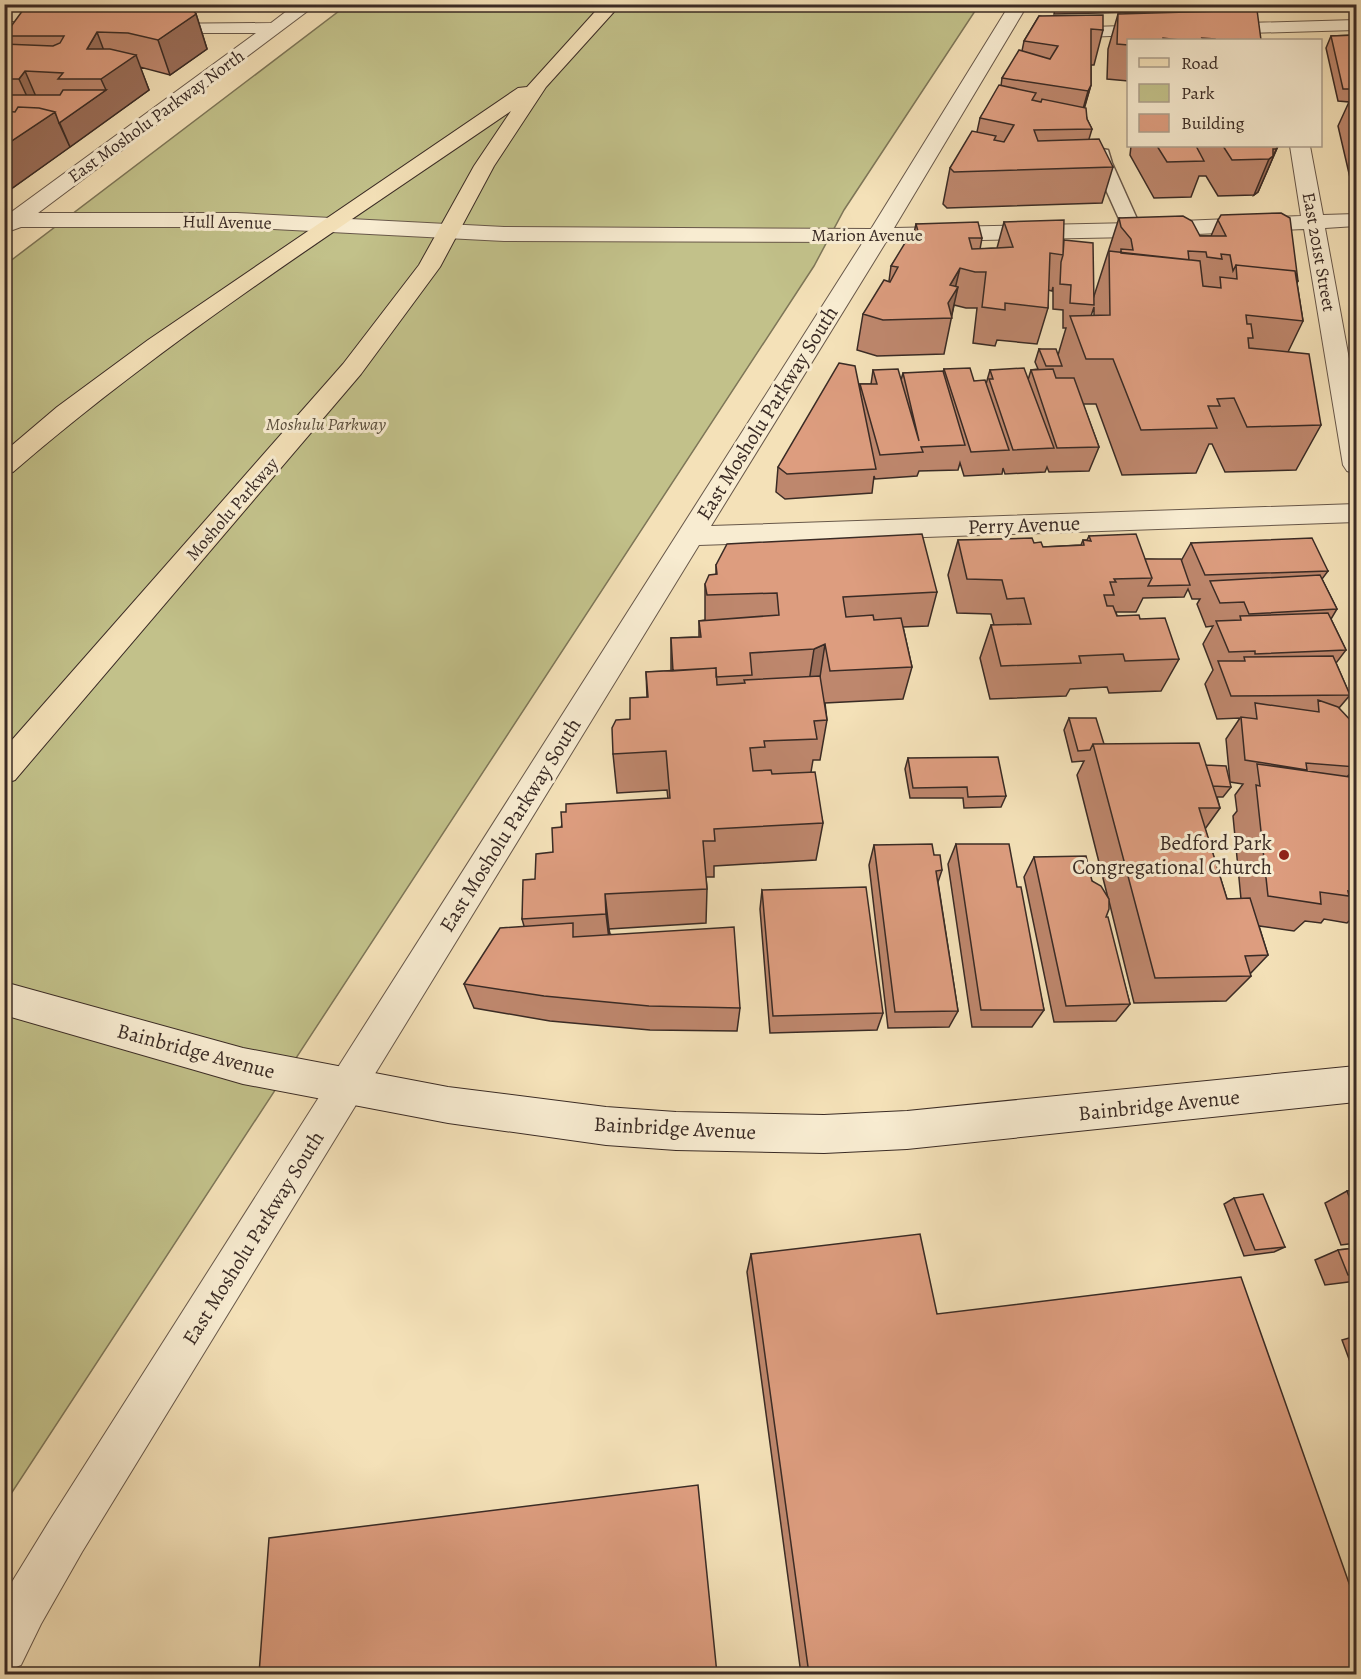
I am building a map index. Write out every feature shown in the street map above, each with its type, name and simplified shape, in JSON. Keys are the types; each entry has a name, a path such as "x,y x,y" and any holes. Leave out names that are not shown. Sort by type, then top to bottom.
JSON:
{"main road":[{"name":"Mosholu Parkway","path":"4,771 346,376 429,267 484,166 539,83 612,4"},
{"name":"Mosholu Parkway","path":"4,466 110,379 330,225 539,83"}],"street":[{"name":"East Mosholu Parkway North","path":"8,223 308,4"},
{"path":"1275,4 1280,34"},
{"name":"East Mosholu Parkway South","path":"4,1648 24,1607 66,1536 878,236 1013,25"},
{"path":"1192,29 1280,34 1356,25"},
{"path":"7,30 69,27"},
{"path":"140,28 276,28"},
{"path":"1042,34 1169,30"},
{"name":"East 201st Street","path":"1300,147 1356,465"},
{"name":"Hull Avenue","path":"8,223 237,220 449,231"},
{"name":"Marion Avenue","path":"449,231 516,234 878,236 1133,230 1356,220"},
{"name":"Perry Avenue","path":"691,536 1356,513"},
{"name":"Bainbridge Avenue","path":"4,998 243,1066 448,1105 606,1126 710,1133 824,1134 988,1123 1356,1084"}],"lane":[{"path":"1102,154 1103,163 1133,230"}],"green space":[{"name":"Moshulu Parkway","path":"347,5 979,5 844,210 814,266 5,1503 5,265"}],"building":[{"path":"23,10 194,11 196,14 158,40 128,33 97,32 87,49 110,49 136,55 101,79 58,79 63,73 25,71 19,79 4,79 4,44 53,46 60,43 64,36 4,36"},
{"path":"1257,10 1261,39 1127,39 1127,45 1117,44 1118,14"},
{"path":"1103,15 1103,30 1091,29 1091,85 1088,91 1002,78 1019,50 1050,59 1058,46 1024,41 1039,16"},
{"path":"1356,35 1356,89 1343,89 1331,36"},
{"path":"999,85 1036,93 1032,100 1041,102 1042,99 1086,108 1087,119 1092,129 1034,130 1038,141 1099,139 1113,167 954,172 950,168 972,131 996,136 994,140 1004,142 1014,125 980,118"},
{"path":"63,90 106,90 59,123 55,112 39,108 18,107 15,112 4,111 4,95 60,95"},
{"path":"18,107 39,108 55,112 4,146 4,111 15,112"},
{"path":"1158,147 1197,147 1204,161 1167,162"},
{"path":"1224,147 1277,147 1273,149 1273,156 1269,159 1232,160"},
{"path":"1281,213 1290,218 1298,281 1295,271 1236,265 1233,271 1230,255 1221,254 1222,259 1207,257 1206,252 1188,251 1189,260 1121,253 1121,249 1133,250 1131,239 1121,227 1119,218 1183,216 1192,221 1200,236 1226,236 1218,220 1221,215"},
{"path":"1064,220 1063,255 1050,253 1048,308 1005,303 1005,310 982,307 986,272 960,268 950,285 958,287 948,303 952,318 883,320 863,314 884,280 890,282 898,267 891,266 911,233 919,235 916,224 978,222 982,238 969,238 972,249 1013,247 1004,222"},
{"path":"1064,240 1093,243 1094,305 1070,303 1071,285 1060,284"},
{"path":"1109,251 1200,261 1203,286 1221,288 1220,277 1237,279 1236,265 1295,271 1303,321 1246,315 1247,324 1251,324 1253,338 1248,338 1249,348 1309,354 1321,425 1247,427 1234,398 1217,399 1220,406 1208,406 1217,428 1141,430 1113,359 1086,359 1070,316 1110,315"},
{"path":"1039,349 1056,349 1062,366 1046,366"},
{"path":"839,363 855,366 876,469 787,474 778,467"},
{"path":"970,368 974,381 985,380 1009,450 971,452 944,369"},
{"path":"1024,368 1054,448 1013,450 989,379 993,379 990,370"},
{"path":"898,369 919,441 903,373 943,371 965,445 921,447 923,452 880,455 860,384 877,384 873,370"},
{"path":"1053,369 1056,378 1074,378 1099,447 1057,448 1031,370"},
{"path":"922,534 937,592 843,597 846,617 873,615 874,620 901,618 912,667 830,671 825,644 814,649 750,653 752,675 716,677 716,668 673,671 671,638 701,637 699,621 779,615 777,593 707,595 705,584 709,575 717,574 716,565 727,544"},
{"path":"1136,534 1152,578 1114,579 1116,582 1110,582 1114,595 1104,595 1107,606 1113,606 1117,616 1139,615 1140,619 1165,618 1179,659 1125,661 1123,654 1079,656 1081,663 1001,666 991,625 1031,624 1024,598 1007,599 1002,580 967,579 958,540 1032,538 1034,543 1041,542 1043,547 1084,545 1083,540 1091,541 1089,536"},
{"path":"1312,538 1328,571 1205,575 1191,543"},
{"path":"1145,559 1181,559 1190,585 1148,586 1152,578"},
{"path":"1320,575 1337,609 1249,614 1244,602 1220,603 1210,581"},
{"path":"1328,613 1346,650 1255,654 1255,651 1229,652 1216,621 1241,620 1240,616"},
{"path":"1333,656 1350,695 1231,696 1218,661 1245,661 1244,657"},
{"path":"716,668 717,685 745,683 744,680 820,676 827,720 814,721 817,739 764,741 765,747 750,748 753,771 771,770 772,774 815,772 823,823 714,829 715,841 703,841 707,889 605,894 606,914 522,919 523,880 535,879 536,854 553,852 552,828 562,827 561,812 566,812 566,804 670,798 666,751 613,754 612,728 616,720 630,719 630,698 648,697 646,672"},
{"path":"1318,700 1338,707 1354,724 1351,737 1356,767 1306,763 1307,770 1245,760 1241,717 1257,719 1255,703 1319,712"},
{"path":"1069,718 1096,718 1104,744 1093,744 1090,750 1078,751"},
{"path":"1199,743 1220,808 1199,808 1227,899 1250,898 1268,955 1245,956 1251,976 1155,978 1093,744"},
{"path":"998,757 1006,796 968,797 967,787 913,788 908,758"},
{"path":"1257,764 1350,777 1356,818 1356,893 1348,891 1349,896 1320,892 1321,904 1268,896 1256,785 1260,786"},
{"path":"1206,765 1226,766 1231,787 1213,786"},
{"path":"932,844 934,855 940,855 942,870 936,871 958,1011 895,1012 874,845"},
{"path":"956,844 1009,844 1017,887 1021,887 1044,1010 981,1010"},
{"path":"1086,856 1092,881 1101,886 1109,899 1106,917 1108,917 1130,1004 1066,1006 1034,857"},
{"path":"866,887 883,1013 773,1016 762,890"},
{"path":"573,923 573,937 734,927 740,1008 649,1006 544,996 464,984 500,928"},
{"path":"1356,1190 1356,1215 1347,1191"},
{"path":"1263,1194 1285,1247 1255,1250 1234,1198"},
{"path":"920,1234 937,1314 1241,1277 1356,1603 1356,1674 809,1674 751,1254"},
{"path":"1356,1248 1356,1274 1348,1275 1338,1250"},
{"path":"698,1485 717,1674 259,1674 269,1538"}],"place":[{"name":"Bedford Park Congregational Church","path":"1284,855"}]}
